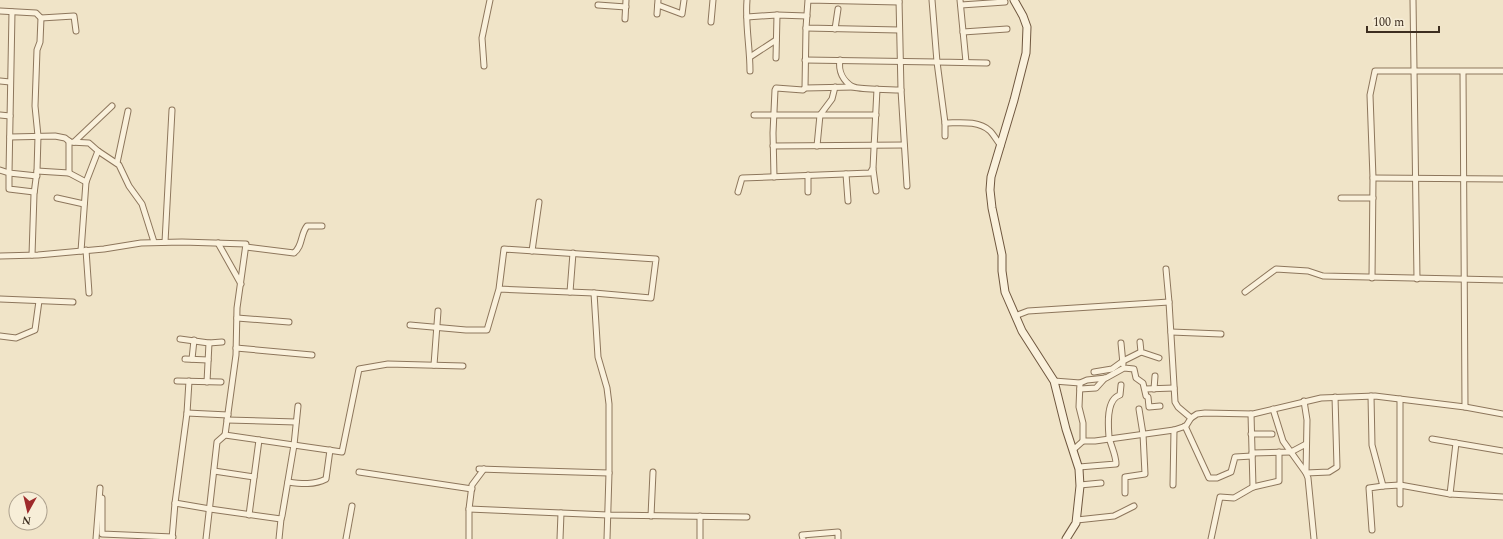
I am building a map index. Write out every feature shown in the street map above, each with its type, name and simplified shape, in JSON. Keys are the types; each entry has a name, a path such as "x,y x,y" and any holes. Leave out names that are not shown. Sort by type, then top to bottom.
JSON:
{"street":[{"path":"484,66 482,38 490,0"},
{"path":"625,19 626,0"},
{"path":"657,14 658,2 682,14 684,0"},
{"path":"711,22 713,0"},
{"path":"748,0 747,17 750,71"},
{"path":"805,88 808,0 899,1 901,90 907,186"},
{"path":"932,0 937,62 945,123 945,136"},
{"path":"1014,0 1027,27 1026,53 992,177 990,190 992,208 1001,250 1005,292 1022,332 1054,381 1066,429 1079,467 1080,485 1077,520 1066,539"},
{"path":"1413,0 1417,279"},
{"path":"966,62 961,3 1004,2"},
{"path":"598,5 626,7"},
{"path":"835,29 838,9"},
{"path":"0,11 36,13 41,18 40,42 37,50 35,106 38,136 32,255"},
{"path":"12,12 9,189 34,192"},
{"path":"747,17 777,15 807,16"},
{"path":"776,58 777,15"},
{"path":"41,18 74,16 76,31"},
{"path":"806,28 899,30"},
{"path":"963,32 1007,29"},
{"path":"750,57 776,40"},
{"path":"805,60 987,63"},
{"path":"840,60 839,65 842,78 854,87"},
{"path":"1372,278 1373,178 1370,95 1375,72 1503,71"},
{"path":"1463,72 1465,406"},
{"path":"0,81 10,82"},
{"path":"817,146 820,115 832,99 835,87"},
{"path":"774,177 773,146 775,89 803,90 805,88 854,87 901,90"},
{"path":"876,191 873,168 877,89"},
{"path":"69,173 71,141 112,106"},
{"path":"165,242 172,110"},
{"path":"117,164 128,111"},
{"path":"0,115 10,116"},
{"path":"754,115 876,115"},
{"path":"945,123 972,123 983,126 990,131 1001,146"},
{"path":"10,137 60,137 71,141 90,143 98,151 120,165 129,186 142,204 154,242"},
{"path":"773,146 904,145"},
{"path":"89,293 84,251 84,204 86,182 98,151"},
{"path":"738,192 742,178 870,173 873,168"},
{"path":"0,170 9,172 69,173 86,182"},
{"path":"846,174 848,202"},
{"path":"808,175 808,192"},
{"path":"1373,178 1503,179"},
{"path":"57,198 84,204"},
{"path":"1341,198 1373,198"},
{"path":"532,251 539,202"},
{"path":"0,256 84,251 154,242 246,244 246,247 294,253 299,249 307,226 322,226"},
{"path":"218,243 240,284"},
{"path":"206,539 217,442 225,435 236,348 240,284 246,247"},
{"path":"410,325 466,330 487,330 499,289 504,249 656,259 651,298 594,293 499,289"},
{"path":"570,292 573,254"},
{"path":"1166,269 1175,402 1178,407 1191,418"},
{"path":"1245,292 1276,269 1308,271 1323,276 1503,280"},
{"path":"594,293 598,357 607,388 609,404 607,539"},
{"path":"0,299 73,302"},
{"path":"0,336 16,338 35,330 39,301"},
{"path":"1015,316 1028,312 1169,302"},
{"path":"434,365 438,311"},
{"path":"237,318 289,322"},
{"path":"1171,332 1221,334"},
{"path":"180,339 209,343 222,342"},
{"path":"192,360 194,340"},
{"path":"1140,342 1141,352"},
{"path":"207,382 209,343"},
{"path":"1121,343 1124,368"},
{"path":"236,348 312,355"},
{"path":"1094,372 1112,369 1123,361 1141,352 1159,358"},
{"path":"185,359 208,360"},
{"path":"225,435 342,452 359,369 388,364 463,366"},
{"path":"1080,389 1096,388 1105,378 1124,368 1134,369 1136,378 1143,383 1146,396 1148,397 1149,407 1160,406"},
{"path":"1154,389 1155,376"},
{"path":"1054,381 1080,383 1087,380 1105,378"},
{"path":"177,381 221,382"},
{"path":"102,498 102,534 172,538 187,413 189,381"},
{"path":"1080,383 1079,407 1083,423 1084,442"},
{"path":"1079,467 1116,464 1109,428 1111,403 1114,398 1120,395 1121,385"},
{"path":"1145,389 1174,388"},
{"path":"1073,450 1084,442 1174,430 1185,426 1191,418 1197,414 1251,414 1321,398 1371,396 1465,406 1503,414"},
{"path":"1371,396 1372,445 1384,486"},
{"path":"1306,473 1328,472 1337,467 1335,397"},
{"path":"1400,399 1400,504"},
{"path":"1304,401 1307,420 1306,473"},
{"path":"279,539 294,445 298,406"},
{"path":"1125,493 1125,478 1145,474 1143,434 1139,408"},
{"path":"1273,409 1283,441 1308,478 1314,539"},
{"path":"187,413 296,422"},
{"path":"1251,414 1253,487"},
{"path":"1185,426 1209,478 1217,478 1230,472 1236,458 1252,454 1291,452 1306,444"},
{"path":"1173,485 1174,430"},
{"path":"1251,434 1272,434"},
{"path":"1432,439 1503,451"},
{"path":"249,515 259,440"},
{"path":"1450,494 1456,443"},
{"path":"288,482 303,484 319,483 326,479 330,450"},
{"path":"1211,539 1220,497 1234,498 1253,487 1279,481 1279,452"},
{"path":"469,539 472,485 482,469 609,473"},
{"path":"214,471 254,476"},
{"path":"359,472 472,489"},
{"path":"651,516 653,472"},
{"path":"1080,485 1101,483"},
{"path":"1372,530 1369,488 1400,485 1450,494 1503,497"},
{"path":"96,539 100,488"},
{"path":"175,503 281,519"},
{"path":"346,539 352,506"},
{"path":"1077,520 1114,516 1134,506"},
{"path":"470,509 608,515 747,517"},
{"path":"560,539 561,513"},
{"path":"700,516 700,539"},
{"path":"803,539 802,536 838,532 838,539"}]}
